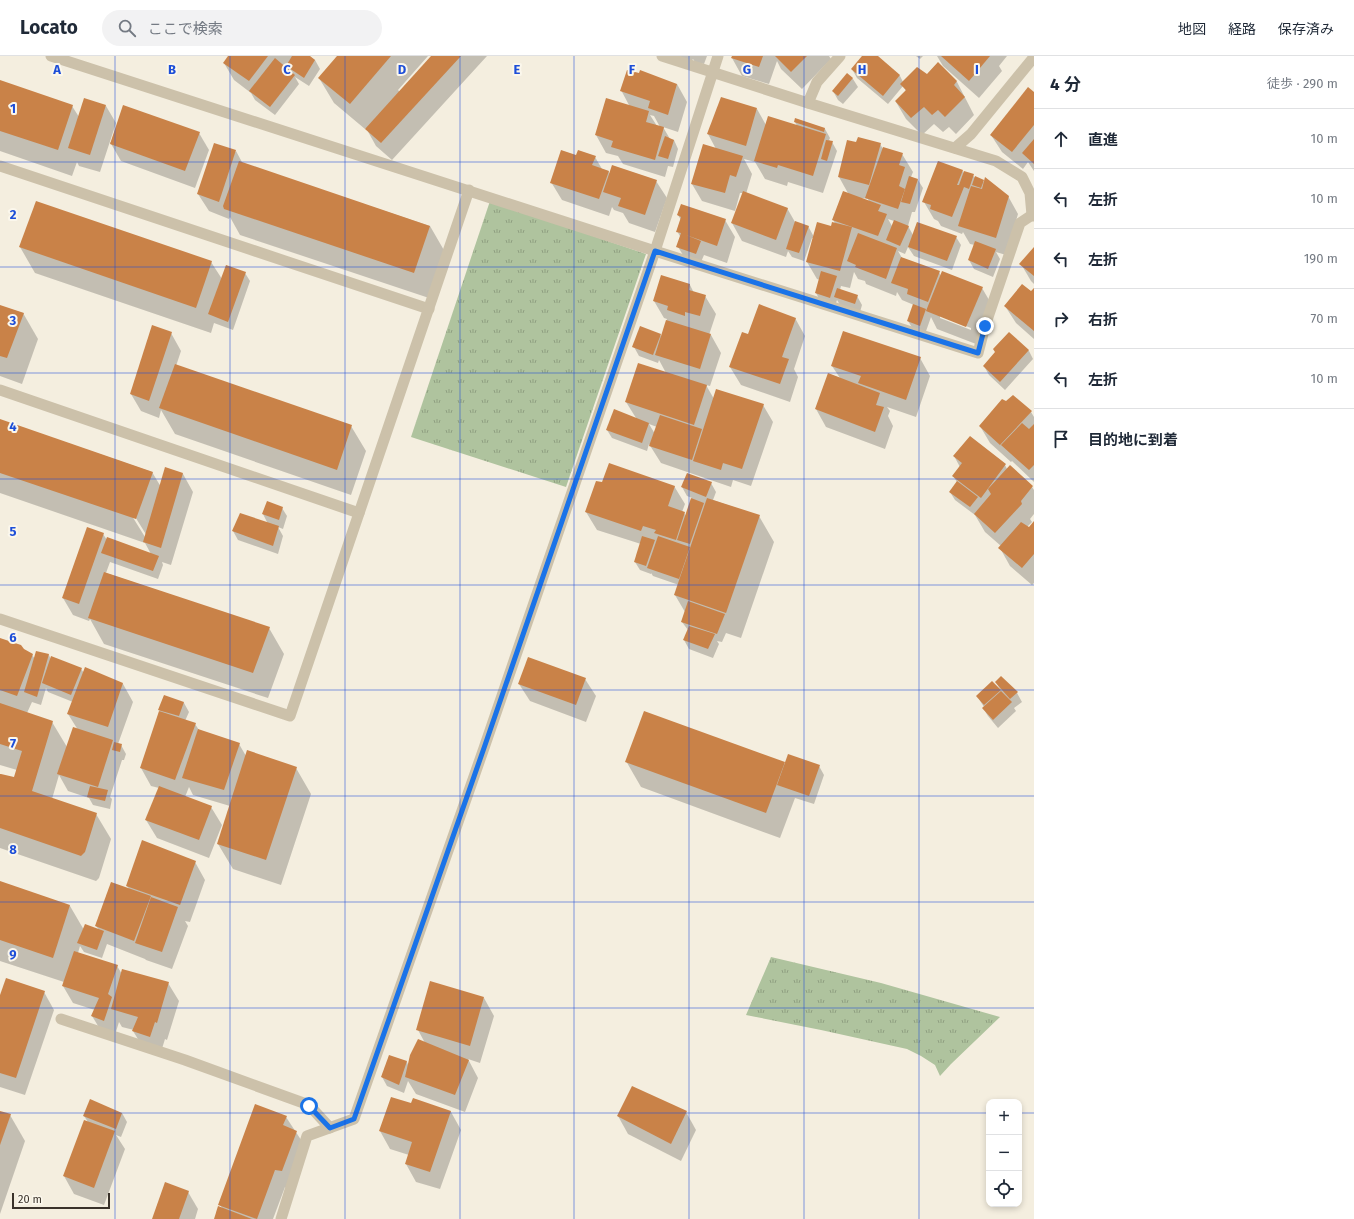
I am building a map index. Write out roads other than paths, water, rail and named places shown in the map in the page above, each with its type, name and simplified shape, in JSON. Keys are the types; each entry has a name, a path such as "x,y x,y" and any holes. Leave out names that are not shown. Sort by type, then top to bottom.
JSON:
{"street":[{"path":"51,56 65,58 655,251 978,353 985,326 1020,223 1033,215 1030,193 1022,177 996,161 662,56"},
{"path":"281,1219 307,1136 354,1119 484,748 655,251 718,56"},
{"path":"808,103 816,82 840,56"},
{"path":"955,148 971,134 1034,57"},
{"path":"0,166 430,309"},
{"path":"0,619 290,716 430,309 469,190"},
{"path":"0,390 359,513"},
{"path":"61,1020 185,1060 309,1106 330,1128"}]}
